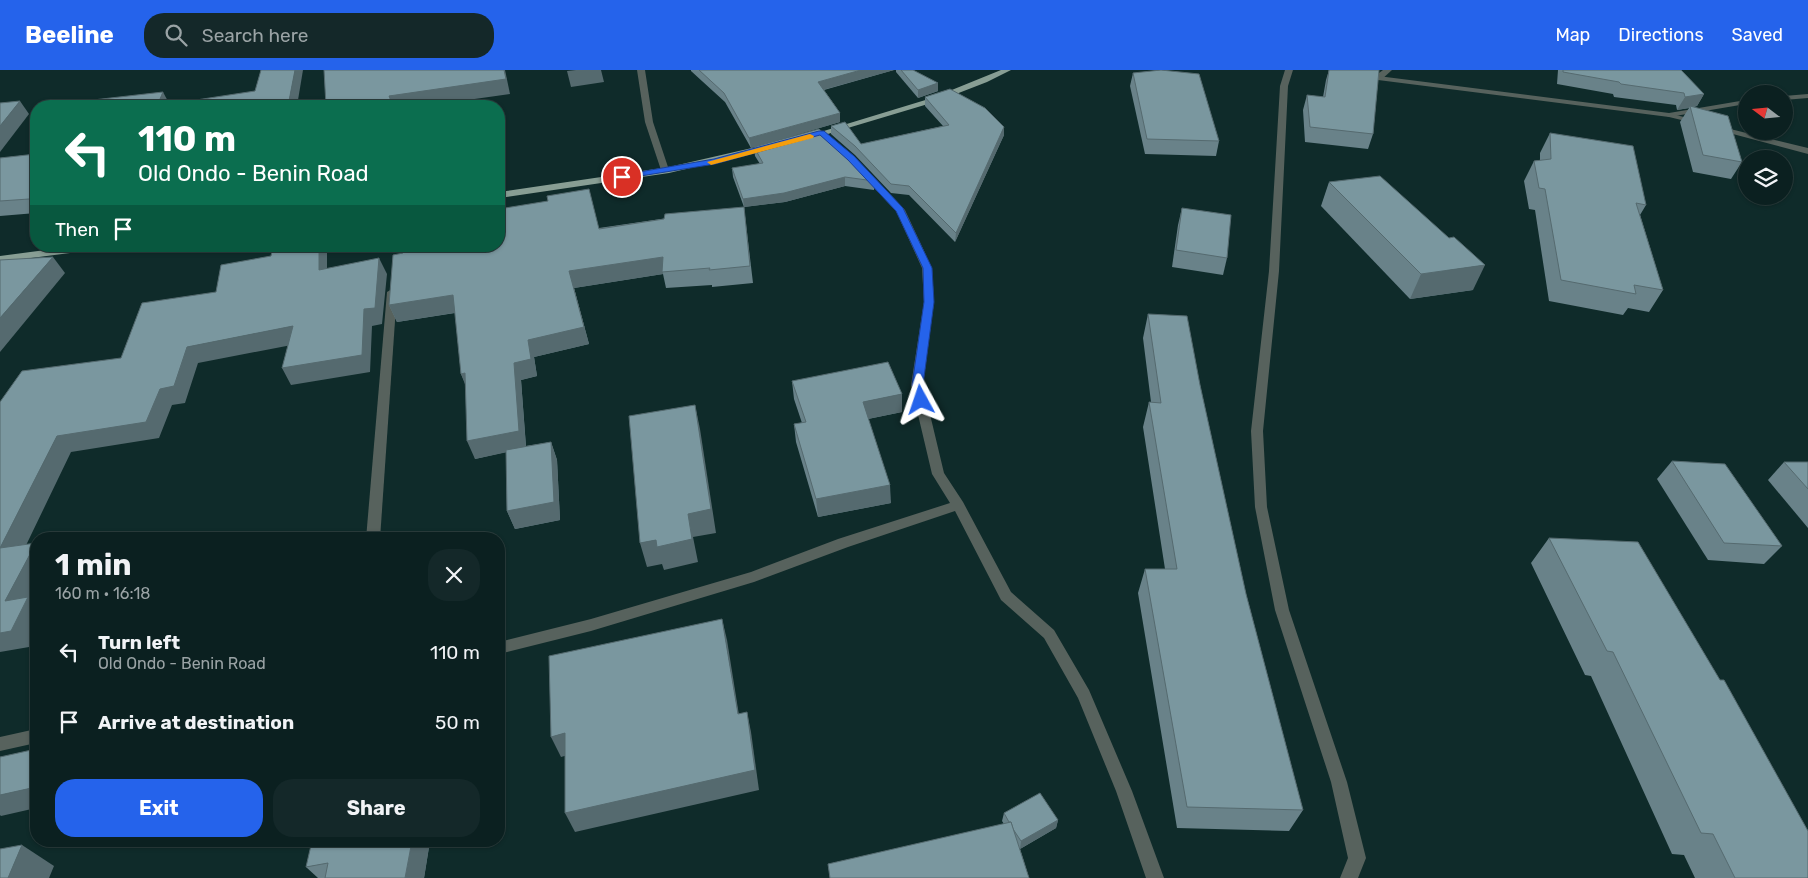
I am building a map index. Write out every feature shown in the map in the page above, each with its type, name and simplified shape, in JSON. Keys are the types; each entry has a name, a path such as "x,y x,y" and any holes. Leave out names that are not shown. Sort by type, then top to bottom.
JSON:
{"main road":[{"path":"803,138 974,85 1007,70"},
{"path":"505,194 715,162 776,146"},
{"path":"0,259 54,252"}],"street":[{"path":"641,70 649,122 665,170"},
{"path":"1289,70 1284,86 1282,165 1274,271 1257,431 1261,507 1282,610 1341,792 1357,858 1349,878"},
{"path":"1336,70 1378,78 1668,115 1808,151"},
{"path":"1378,78 1388,70"},
{"path":"1793,97 1808,96"},
{"path":"1668,115 1738,103"},
{"path":"822,133 836,145"},
{"path":"851,158 900,210 927,268 929,302 918,385 938,474 958,505 1006,596 1049,634 1084,695 1124,792 1155,878"},
{"path":"374,532 393,276"},
{"path":"505,646 591,625 754,577 843,543 958,505"},
{"path":"0,744 30,737"}],"building":[{"path":"261,70 295,70 289,100 196,100 255,91"},
{"path":"324,70 504,70 506,79 389,96 391,100 326,100"},
{"path":"699,70 861,70 818,82 840,113 749,138 724,93"},
{"path":"901,70 913,70 938,83 918,90"},
{"path":"1161,70 1199,74 1219,141 1147,139 1133,73"},
{"path":"1329,70 1379,70 1373,134 1310,127 1307,95 1325,97"},
{"path":"1563,70 1681,70 1704,94 1685,97 1684,93 1621,84 1619,82 1563,72"},
{"path":"950,89 985,108 1004,127 956,233 909,186 891,184 855,146 831,126 845,122 861,144 949,125 925,97"},
{"path":"163,92 160,100 93,100"},
{"path":"20,101 0,126 0,103"},
{"path":"1690,106 1728,116 1738,150 1738,161 1703,155"},
{"path":"819,129 874,181 845,177 784,193 743,199 732,168 763,163 754,147"},
{"path":"1550,133 1633,146 1646,205 1636,203 1663,290 1634,285 1636,294 1561,280 1545,189 1539,188 1534,161 1551,159"},
{"path":"30,155 29,199 0,201 0,158"},
{"path":"1380,176 1449,238 1454,237 1485,265 1421,274 1329,182"},
{"path":"589,189 599,229 664,219 665,214 744,207 750,266 662,272 663,257 569,271 584,327 528,340 531,359 514,363 519,431 467,441 465,373 461,374 453,295 389,305 393,255 403,252 505,252 505,208 548,201 547,196"},
{"path":"1182,208 1231,215 1227,258 1176,250"},
{"path":"272,252 319,252 319,270 379,258 375,308 364,309 362,355 282,368 293,326 187,347 174,386 160,389 146,422 57,436 0,548 0,402 22,371 121,358 142,303 216,292 221,265 271,256"},
{"path":"53,257 0,318 0,260"},
{"path":"1148,314 1187,316 1200,385 1246,594 1303,810 1187,807 1145,569 1177,569 1149,402 1161,403"},
{"path":"888,362 902,394 863,402 890,485 816,499 794,424 806,422 792,381"},
{"path":"695,405 711,509 688,514 692,539 657,547 656,540 640,543 629,416"},
{"path":"551,442 554,502 507,511 506,450"},
{"path":"1672,461 1725,464 1782,546 1724,543"},
{"path":"1784,462 1808,462 1808,489"},
{"path":"1549,538 1638,542 1720,680 1724,680 1808,831 1808,878 1735,878 1713,834 1701,833 1613,652 1607,651"},
{"path":"30,544 30,554 5,601 28,597 11,631 0,633 0,548"},
{"path":"722,619 738,714 747,712 755,770 565,813 565,733 551,737 549,656"},
{"path":"30,750 30,788 0,795 0,757"},
{"path":"1040,793 1058,820 1021,841 1004,813"},
{"path":"1011,822 1029,878 830,878 828,864"},
{"path":"22,845 8,878 0,878 0,849"},
{"path":"311,847 411,847 405,878 325,878 328,863 306,867"}],"slow traffic":[{"path":"711,162 810,136"}],"route":[{"path":"622,177 715,162 822,133 851,158 900,210 927,268 929,302 918,385 921,400"}]}
